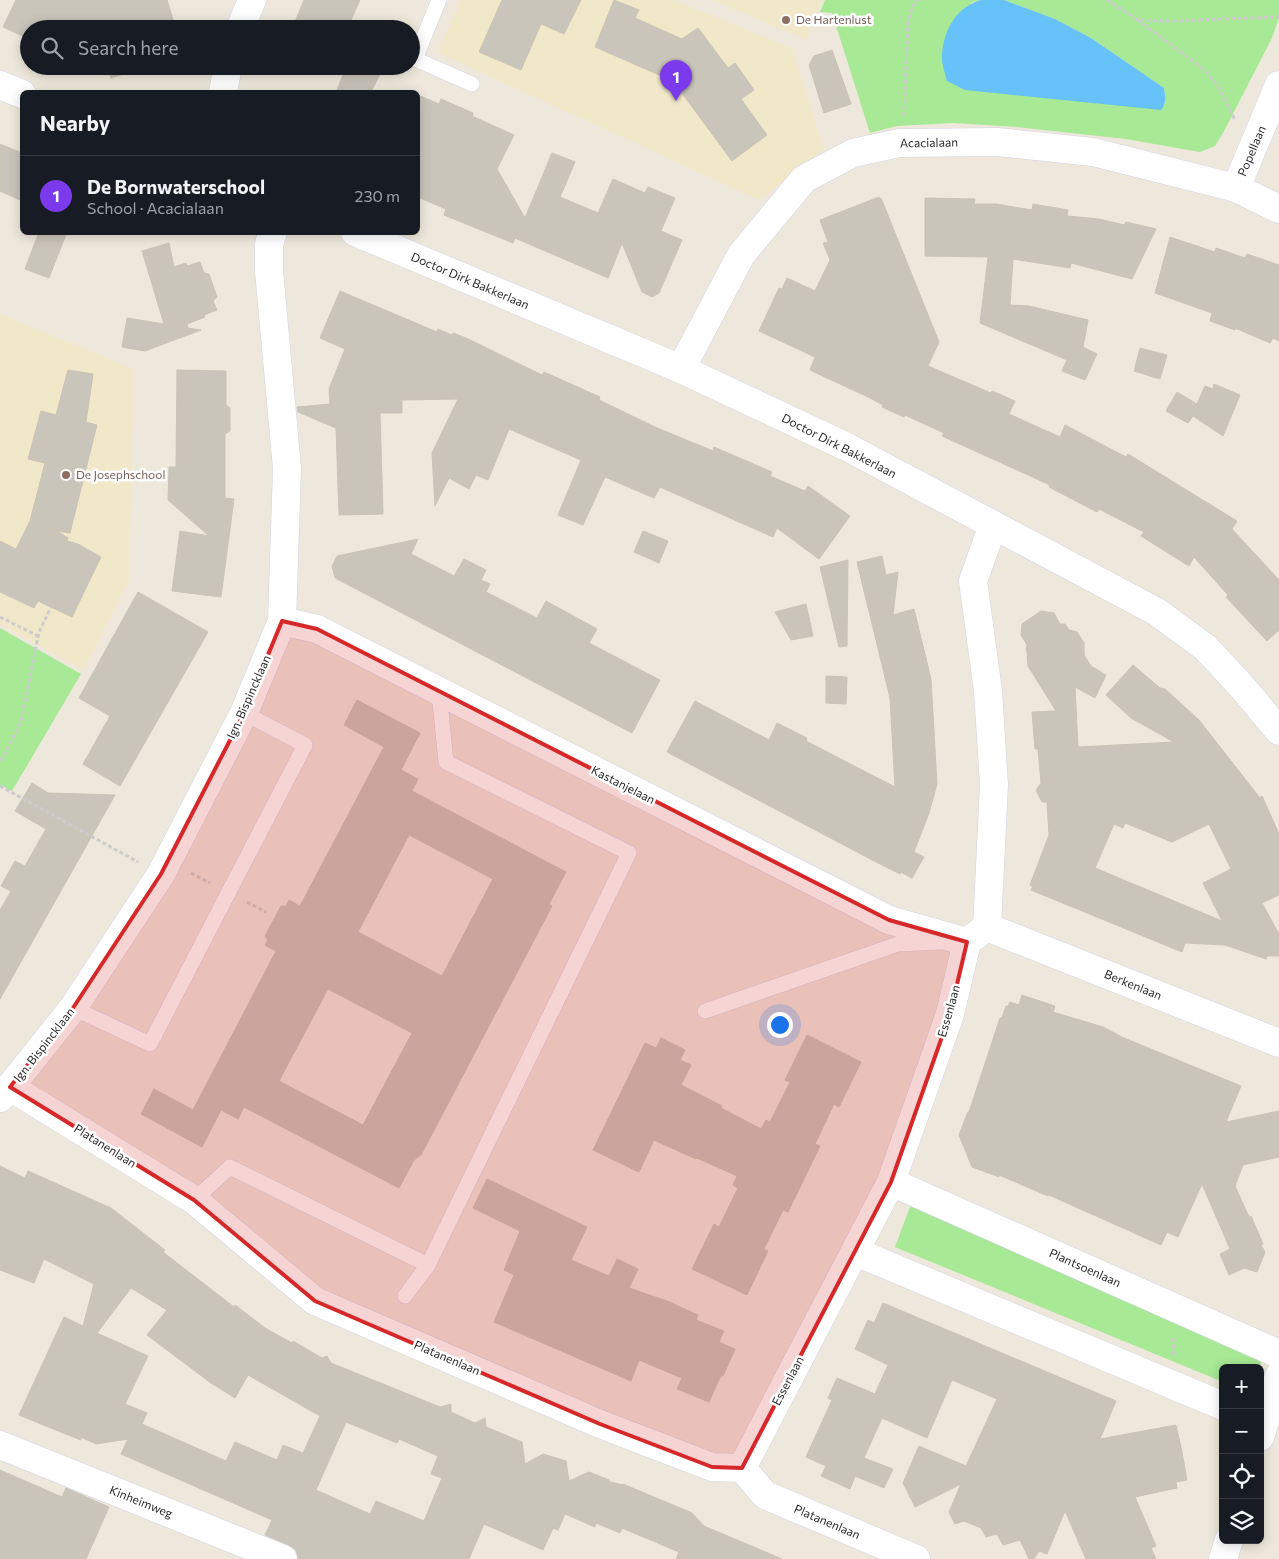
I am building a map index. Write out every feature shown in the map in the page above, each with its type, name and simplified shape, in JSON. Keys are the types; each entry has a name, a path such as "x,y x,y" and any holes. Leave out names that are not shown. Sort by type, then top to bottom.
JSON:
{"street":[{"path":"244,20 252,0"},
{"path":"222,90 226,75"},
{"path":"0,85 20,93"},
{"name":"Popellaan","path":"1236,188 1279,85"},
{"name":"Acacialaan","path":"681,369 741,256 804,179 852,153 903,143 997,142 1093,152 1236,188 1279,209"},
{"name":"Ign. Bispincklaan","path":"5,1093 73,1008 161,874 244,713 282,621 287,468 268,271 269,244 272,235"},
{"name":"Doctor Dirk Bakkerlaan","path":"361,235 681,369 847,448 1157,612 1206,648 1279,731"},
{"name":"Essenlaan","path":"742,1468 891,1182 977,934 994,785 988,691 973,581 993,526"},
{"name":"Kastanjelaan","path":"282,621 317,629 889,920 977,934"},
{"name":"Berkenlaan","path":"977,934 1279,1042"},
{"name":"Platanenlaan","path":"5,1093 194,1200 315,1301 600,1424 712,1467 742,1468 765,1495 916,1559"},
{"name":"Plantsoenlaan","path":"891,1182 1279,1354"},
{"path":"856,1252 1219,1404"},
{"path":"1264,1422 1279,1376"},
{"name":"Kinheimweg","path":"0,1445 283,1559"},
{"path":"1223,1559 1228,1544"}],"lane":[{"path":"420,46 439,0"},
{"path":"420,60 472,84"},
{"path":"405,1296 428,1265 629,853 446,762 439,692"},
{"path":"73,1008 150,1044 306,745 244,713"},
{"path":"705,1011 898,944 977,934"},
{"path":"194,1200 230,1167 428,1265"}],"path":[{"path":"903,143 908,20 914,4 918,0"},
{"path":"1107,0 1138,20 1202,68 1218,86 1237,123 1250,158"},
{"path":"1138,20 1169,21 1279,17"},
{"path":"0,761 21,721 38,636 50,607"},
{"path":"0,617 38,636"},
{"path":"0,786 161,874"},
{"path":"1170,1384 1174,1362 1172,1336"}],"highlighted area":[{"path":"282,621 317,629 889,920 967,942 950,1014 891,1182 742,1468 712,1467 600,1424 315,1301 194,1200 10,1087 73,1008 161,874 244,713"}],"shaded area":[{"path":"460,0 674,0 792,48 824,150 759,200 438,53"},
{"name":"De Hartenlust","path":"711,0 822,0 807,40"},
{"name":"De Josephschool","path":"0,314 134,369 129,581 84,671 0,624"}],"green space":[{"path":"825,0 981,0 970,3 1164,106 1164,88 1091,38 1055,19 1004,0 1279,0 1279,17 1272,38 1223,133 1215,146 1200,152 1126,139 1017,127 953,123 897,126 870,133 832,13 820,12"},
{"path":"0,628 81,674 12,791 0,785"},
{"path":"913,1199 1262,1361 1261,1364 1219,1364 1219,1380 895,1247"}],"water":[{"path":"981,0 1004,0 1055,19 1091,38 1164,88 1165,99 1163,107 1161,110 965,90 947,81 942,58 948,30 964,8"}],"building":[{"path":"16,0 167,0 173,20 20,20 20,35 3,27"},
{"path":"304,0 360,0 351,20 296,20"},
{"path":"502,0 581,0 564,34 541,24 521,70 479,52"},
{"path":"614,0 639,10 635,18 682,39 698,28 728,68 735,63 754,90 741,99 767,135 732,161 673,81 595,47"},
{"path":"832,50 851,104 824,113 809,65 814,56"},
{"path":"110,75 120,75 111,78"},
{"path":"343,75 380,75 372,90 337,90"},
{"path":"420,96 439,104 441,99 473,113 472,116 514,135 497,169 525,218 552,153 575,162 560,197 598,213 613,179 645,193 648,187 675,198 661,231 682,240 659,293 652,297 642,292 622,243 608,278 515,238 513,243 444,215 446,209 420,198"},
{"path":"0,144 20,152 20,200 0,191"},
{"path":"879,197 939,342 928,366 991,393 992,391 1015,401 1009,414 1060,437 1065,425 1126,457 1128,454 1237,521 1232,529 1279,580 1279,630 1267,641 1226,597 1228,595 1194,557 1189,566 1141,536 1144,532 1099,509 1097,512 1049,487 1050,485 942,436 944,433 905,415 904,417 882,407 883,405 868,397 810,370 815,357 759,331 779,288 782,289 787,278 815,291 830,260 823,243 828,242 820,220"},
{"path":"925,198 975,199 974,204 996,204 1032,210 1033,204 1068,210 1067,216 1099,219 1124,225 1126,222 1156,229 1132,279 1071,263 1070,268 1013,259 1010,305 1029,306 1088,320 1083,347 1097,354 1085,380 1062,371 1067,360 980,323 988,257 925,256"},
{"path":"38,235 66,235 49,278 25,269"},
{"path":"1170,237 1215,252 1216,248 1245,258 1247,254 1279,265 1279,341 1273,338 1270,343 1235,328 1235,330 1210,321 1212,313 1155,293"},
{"path":"169,243 174,267 186,263 187,266 200,262 204,273 209,274 217,297 213,301 217,310 187,324 188,328 201,330 145,351 122,347 127,318 164,324 142,251"},
{"path":"340,291 437,332 438,329 466,338 542,375 544,372 600,397 599,400 655,427 713,451 714,447 772,472 770,476 805,491 808,486 850,516 819,559 777,528 773,537 660,487 654,498 605,477 583,525 558,515 581,460 509,429 488,480 476,475 469,489 449,478 435,506 432,453 458,399 402,400 402,413 380,413 383,514 339,515 336,428 298,412 297,407 330,404 329,389 345,349 320,338"},
{"path":"1140,348 1167,355 1160,379 1134,371"},
{"path":"68,370 93,374 86,422 97,425 70,533 57,531 68,538 67,541 78,544 101,557 72,617 38,601 34,608 0,592 0,541 16,549 30,521 45,463 28,459 41,411 56,415"},
{"path":"177,370 226,371 226,405 230,408 230,431 225,434 225,498 234,499 221,597 172,591 180,531 209,536 168,500 169,467 176,467"},
{"path":"1214,384 1240,395 1223,436 1193,416 1188,423 1166,411 1177,392 1197,404 1205,386 1213,389"},
{"path":"643,531 668,541 659,563 634,552"},
{"path":"418,539 411,554 454,576 464,559 486,570 481,580 490,584 486,592 537,618 546,601 597,629 589,643 660,680 632,733 335,578 332,566 337,556"},
{"path":"882,556 886,575 898,572 893,615 914,609 931,679 937,784 929,813 914,852 924,857 912,878 878,863 667,752 695,701 769,740 777,723 807,738 806,741 895,787 890,698 857,562"},
{"path":"848,560 847,646 839,647 820,567"},
{"path":"138,592 208,632 120,786 83,764 110,716 79,698"},
{"path":"806,604 813,636 791,640 775,612"},
{"path":"1041,611 1054,613 1060,624 1065,624 1069,630 1077,632 1084,643 1084,655 1091,666 1106,675 1095,698 1075,687 1078,747 1174,742 1131,718 1106,695 1133,665 1160,688 1165,689 1199,720 1260,798 1262,796 1279,834 1279,895 1262,903 1279,934 1279,956 1267,956 1266,959 1225,945 1185,943 1182,952 1031,890 1033,887 1030,885 1049,835 1047,802 1042,802 1036,790 1041,783 1038,749 1035,749 1032,712 1056,711 1028,666 1027,645 1021,635 1022,624","holes":["1125,823 1172,842 1209,824 1231,869 1203,883 1222,921 1095,868 1114,824 1123,828"]},
{"path":"826,676 847,677 846,704 826,703"},
{"path":"357,700 420,733 401,770 418,779 412,791 566,872 549,904 552,906 421,1155 414,1160 399,1188 244,1107 238,1119 221,1110 202,1147 141,1114 154,1089 193,1110 276,951 265,945 268,940 265,936 281,906 286,906 289,900 300,906 384,747 344,725","holes":["409,835 493,879 442,976 358,932","328,989 412,1033 363,1125 279,1081"]},
{"path":"32,783 48,793 115,795 0,999 0,910 11,891 1,886 15,861 25,866 46,829 15,811"},
{"path":"1022,995 1055,1006 1053,1012 1103,1027 1124,1038 1241,1086 1226,1122 1279,1111 1279,1157 1243,1165 1235,1186 1263,1244 1261,1245 1265,1252 1257,1272 1244,1268 1229,1275 1220,1254 1230,1249 1202,1184 1178,1237 1167,1232 1161,1245 1049,1195 999,1175 999,1177 972,1167 959,1135 969,1112 1000,1018 1002,1018 1006,1006 1010,1002 1019,1005"},
{"path":"807,1035 861,1062 839,1107 834,1104 815,1144 820,1146 788,1212 783,1210 764,1249 768,1251 747,1295 692,1269 714,1224 719,1227 738,1188 733,1185 737,1176 654,1140 639,1172 593,1150 645,1043 656,1048 661,1038 685,1050 680,1060 691,1065 681,1085 761,1129 766,1120 770,1122 790,1082 785,1080"},
{"path":"0,1166 25,1178 28,1171 111,1208 165,1250 163,1252 234,1307 235,1305 265,1328 292,1343 293,1341 322,1358 327,1356 331,1363 440,1407 451,1404 451,1412 475,1423 485,1418 486,1427 522,1442 525,1464 543,1454 566,1461 569,1481 589,1472 610,1482 623,1484 692,1513 704,1526 782,1559 676,1559 679,1552 622,1528 620,1533 596,1523 595,1527 565,1514 558,1530 553,1528 543,1550 484,1524 469,1559 298,1559 296,1550 265,1535 272,1520 121,1454 128,1439 96,1444 81,1437 81,1440 19,1415 64,1317 83,1326 94,1284 44,1259 34,1283 0,1270","holes":["131,1288 167,1310 147,1335 211,1383 235,1398 248,1375 320,1416 303,1453 283,1445 277,1460 235,1442 226,1461 142,1424 147,1413 125,1404 148,1356 97,1333","346,1422 397,1443 399,1439 438,1456 431,1474 442,1478 424,1521 376,1501 370,1514 316,1490"]},
{"path":"487,1179 587,1227 571,1260 609,1276 617,1259 638,1269 629,1288 667,1301 698,1315 696,1320 724,1331 719,1342 735,1349 709,1402 677,1389 682,1378 639,1360 631,1381 494,1322 514,1275 504,1270 520,1231 473,1208"},
{"path":"883,1303 1116,1401 1100,1439 1176,1425 1187,1480 1176,1482 1177,1488 1135,1497 1156,1546 1151,1548 1156,1559 1086,1559 1065,1511 1047,1554 1039,1551 1034,1559 1029,1559 1020,1540 1003,1545 997,1534 986,1537 981,1528 964,1521 955,1524 949,1512 961,1484 915,1507 903,1483 919,1446 966,1466 997,1399 952,1380 927,1438 882,1418 864,1458 893,1469 884,1488 855,1476 850,1489 821,1476 826,1466 806,1457 832,1400 828,1398 837,1378 875,1394 888,1365 855,1349 868,1320 874,1323"},
{"path":"0,1470 62,1497 66,1488 109,1507 86,1559 0,1559"}],"place":[{"name":"De Hartenlust","path":"786,20"},
{"name":"De Bornwaterschool","path":"676,101"},
{"name":"De Josephschool","path":"66,475"}]}
